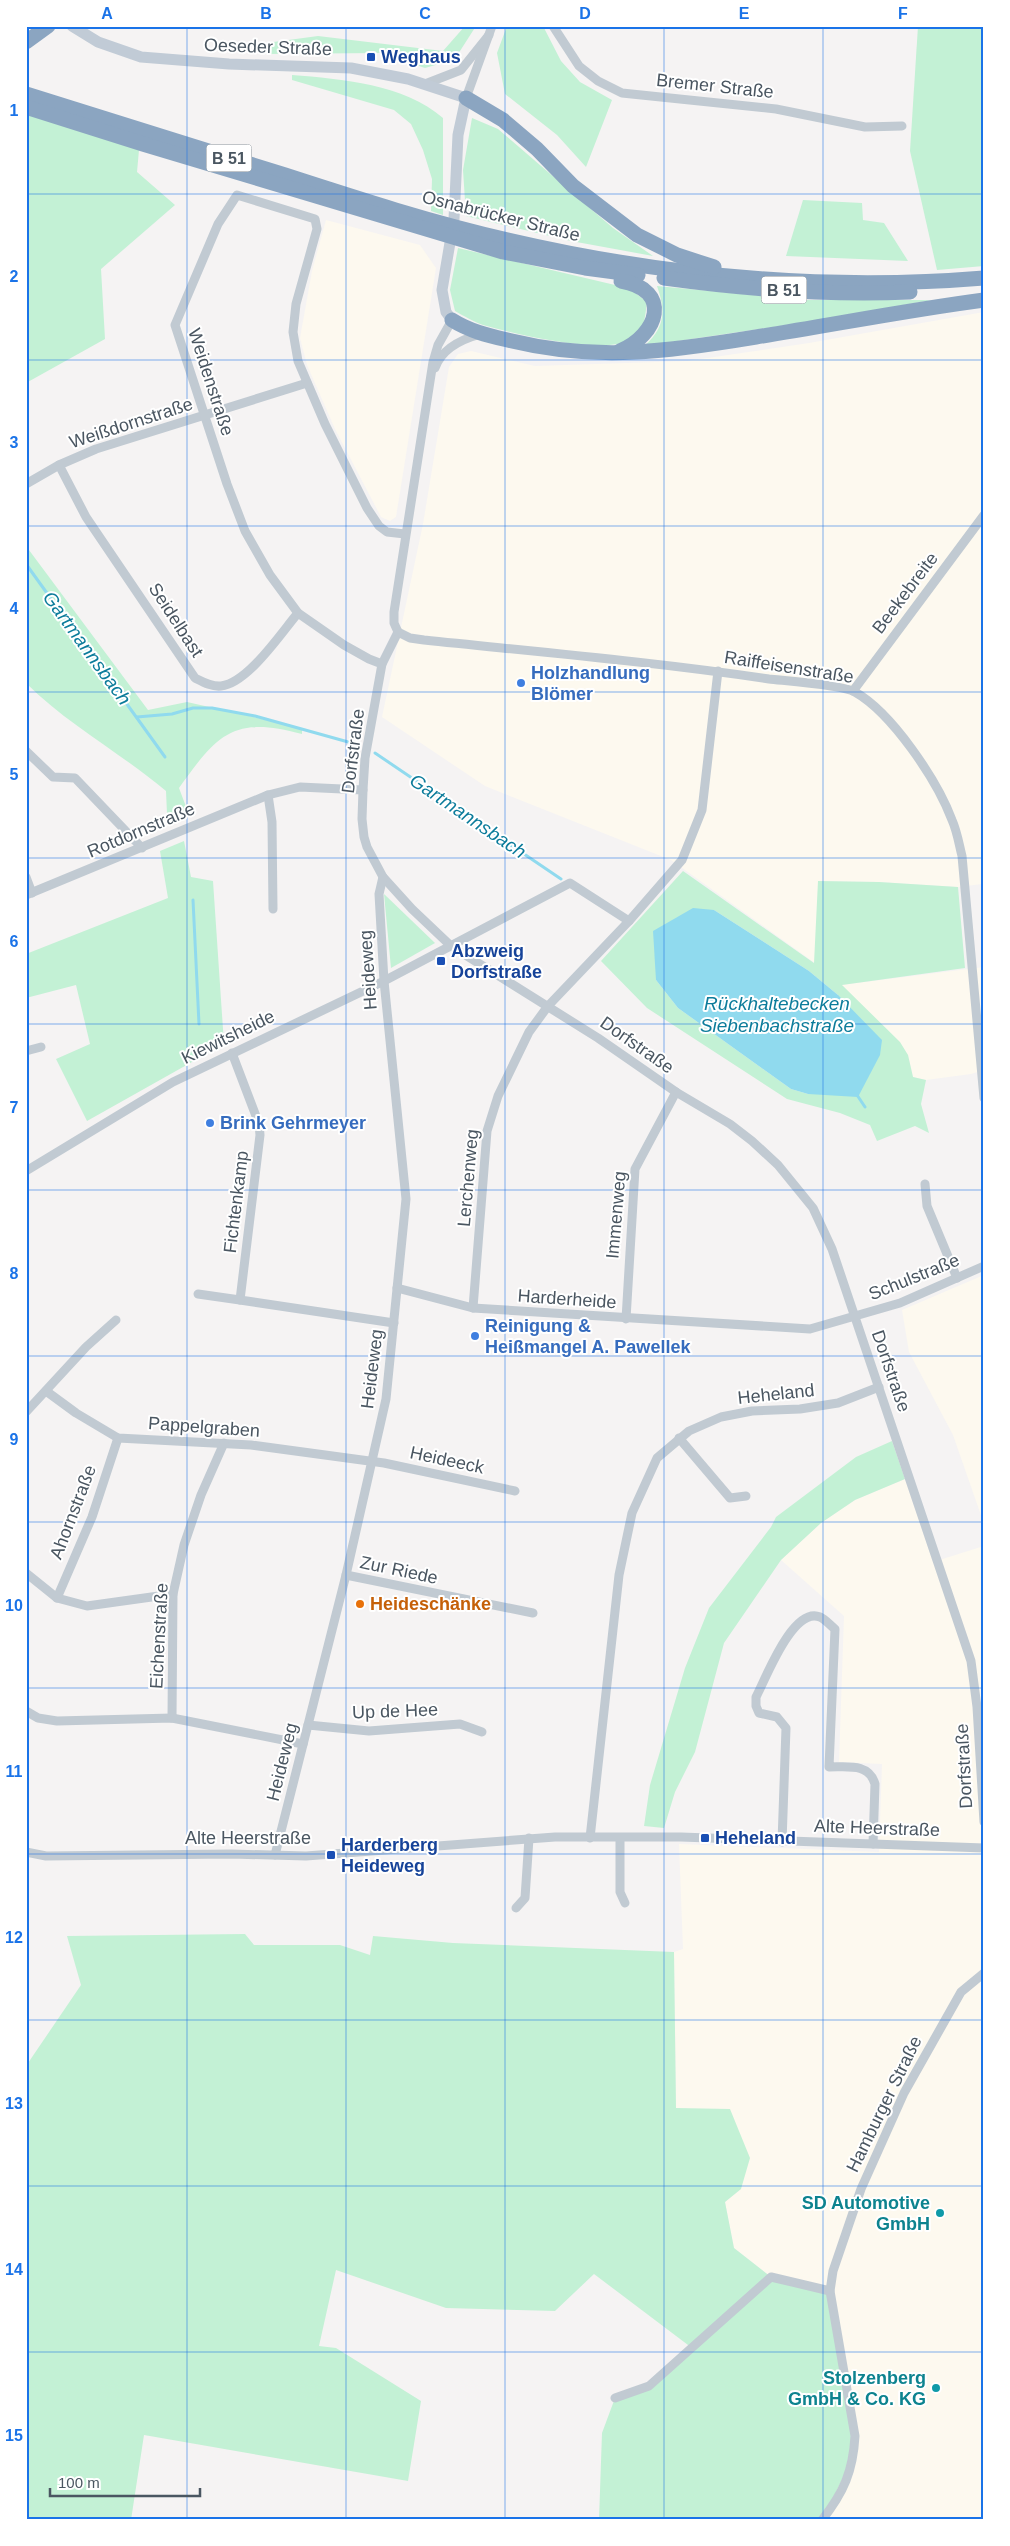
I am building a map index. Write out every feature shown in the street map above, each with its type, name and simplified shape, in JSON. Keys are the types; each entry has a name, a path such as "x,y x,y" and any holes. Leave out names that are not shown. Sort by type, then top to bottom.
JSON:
{"highway":[{"path":"26,42 48,26"},
{"name":"Osnabrücker Straße","path":"26,94 386,207 507,240 648,267 739,276 869,282 984,278"},
{"path":"466,98 503,120 537,149 573,186 637,236 677,255 739,276"},
{"name":"Osnabrücker Straße","path":"26,107 503,252 585,268 736,288 875,293 984,288"},
{"path":"585,268 602,276 638,284 647,289 652,300 654,310 648,332 638,341 613,354"},
{"path":"452,320 464,328 523,344 582,353 613,354 692,347 984,300"}],"street":[{"name":"Oeseder Straße","path":"72,26 98,42 141,57 229,64 351,68 424,84 466,98"},
{"name":"Bremer Straße","path":"553,26 580,66 598,82 622,93 776,109 865,128 902,126"},
{"path":"424,84 461,70 491,31"},
{"path":"398,632 394,623 394,612 427,392 438,345 452,320 446,312 442,300 456,197 458,135 466,98 491,31"},
{"name":"Weidenstraße","path":"382,664 344,645 298,613 270,575 245,531 227,484 175,325 218,224 238,195 315,219 317,228 296,304 293,332 298,361 367,508 379,526 387,532 405,534"},
{"path":"427,392 437,364 444,354 458,342 482,334"},
{"name":"Weißdornstraße","path":"26,484 59,465 96,450 307,383"},
{"name":"Seidelbast","path":"59,465 86,517 195,678 207,684 222,686 239,679 298,613"},
{"name":"Beekebreite","path":"853,691 984,515"},
{"name":"Raiffeisenstraße","path":"398,632 410,638 424,640 718,671 853,691 876,706 906,742 952,820 962,856 968,893 984,1098"},
{"name":"Dorfstraße","path":"398,632 382,664 365,758 362,819 367,847 383,877 451,946 548,1006 676,1092 730,1124 778,1165 813,1208 823,1227 855,1316 971,1662 978,1707 984,1822"},
{"name":"Lerchenweg","path":"473,1308 487,1131 498,1096 529,1032 548,1006 629,921 682,860 702,810 718,671"},
{"path":"26,751 54,777 75,778 142,848"},
{"name":"Rotdornstraße","path":"29,894 268,795 300,787 363,790"},
{"path":"268,795 272,822 273,909"},
{"path":"26,877 29,894"},
{"name":"Heideweg","path":"275,1855 346,1575 386,1399 406,1199 384,981 379,894 383,877"},
{"name":"Kiewitsheide","path":"26,1171 174,1082 232,1052 384,981 570,883 629,921"},
{"path":"26,1052 41,1047"},
{"name":"Fichtenkamp","path":"232,1052 260,1130 240,1300"},
{"name":"Immenweg","path":"626,1320 634,1169 676,1092"},
{"path":"925,1184 928,1206 957,1278"},
{"name":"Schulstraße","path":"855,1316 900,1303 984,1266"},
{"name":"Harderheide","path":"397,1288 473,1308 626,1320 810,1329 855,1316"},
{"path":"198,1294 394,1323"},
{"path":"26,1412 86,1347 116,1320"},
{"name":"Heheland","path":"590,1838 619,1575 632,1513 657,1458 679,1438 721,1417 752,1411 838,1404 879,1387"},
{"name":"Pappelgraben","path":"46,1391 76,1413 118,1438 224,1444 372,1463"},
{"name":"Ahornstraße","path":"57,1598 92,1517 118,1438"},
{"path":"679,1438 730,1498 746,1496"},
{"name":"Eichenstraße","path":"172,1718 173,1594 186,1540 201,1495 224,1444"},
{"name":"Heideeck","path":"372,1463 384,1463 514,1491"},
{"path":"26,1573 57,1598 87,1606 173,1594"},
{"name":"Zur Riede","path":"346,1575 533,1614"},
{"path":"782,1842 786,1728 777,1718 759,1713 756,1706 756,1696 791,1628 808,1616 820,1617 835,1629 829,1767 864,1768 873,1775 876,1784 873,1844"},
{"path":"26,1711 38,1718 57,1722 172,1718 303,1744"},
{"name":"Up de Hee","path":"308,1725 369,1731 460,1724 482,1732"},
{"name":"Alte Heerstraße","path":"26,1852 46,1856 341,1854 529,1838 681,1837 984,1848"},
{"path":"516,1908 525,1898 529,1838"},
{"path":"620,1838 620,1892 625,1903"},
{"name":"Hamburger Straße","path":"822,2520 845,2487 854,2458 855,2436 830,2291 833,2271 861,2189 904,2093 960,1992 984,1973"},
{"path":"616,2398 649,2386 771,2277 830,2291"}],"shaded area":[{"path":"326,220 420,245 436,268 396,517 390,521 381,517 335,429 307,365 300,338 312,271"},
{"path":"984,312 984,937 982,884 958,887 879,882 819,881 815,963 671,860 485,786 382,717 423,524 449,367 458,354 471,351 535,366 687,361 809,343"},
{"path":"984,967 984,1070 971,1074 926,1080 913,1077 908,1055 841,985"},
{"path":"984,1275 984,1524 953,1435 909,1352 902,1310"},
{"path":"905,1479 933,1562 984,1546 984,2520 822,2520 771,2277 734,2248 725,2202 741,2189 676,2108 674,1952 683,1949 679,1844 879,1852 882,1764 839,1762 844,1616 781,1560 821,1523 855,1500"}],"green space":[{"path":"465,26 476,26 460,51 446,62 425,68 380,53 265,54 266,43 318,36 443,51"},
{"path":"507,26 543,26 561,61 580,82 612,100 586,167 557,135 505,94 497,53"},
{"path":"918,26 984,26 984,266 937,270 910,151"},
{"path":"292,75 372,85 410,98 443,118 443,215 431,211 432,179 423,150 411,124 394,110 292,80"},
{"path":"26,114 139,150 137,172 175,205 101,269 105,339 26,383"},
{"path":"472,118 498,129 613,228 653,256 571,241 466,216 463,170"},
{"path":"803,200 862,203 863,220 884,223 908,261 786,256"},
{"path":"458,248 615,285 634,292 647,302 642,328 636,337 631,340 618,344 600,345 558,342 536,338 476,322 455,311 450,290"},
{"path":"657,286 808,300 932,300 814,321 644,346 656,333 662,319 662,303"},
{"path":"26,546 148,710 187,702 302,728 302,734 259,727 243,729 229,734 216,743 179,788 188,812 173,823 167,814 166,791 77,726 26,683"},
{"path":"184,841 191,877 213,881 224,1044 87,1121 56,1059 90,1044 76,985 26,998 26,954 168,898 160,851"},
{"path":"683,871 814,963 818,881 879,882 958,887 965,968 842,985 900,1042 908,1055 913,1077 926,1080 921,1104 929,1133 915,1126 877,1141 870,1125 840,1113 787,1099 647,1008 601,961","holes":["714,910 809,971 838,995 808,1094 791,1089 678,1008 656,980"]},
{"path":"384,894 435,943 391,968"},
{"path":"892,1441 905,1479 855,1500 821,1523 781,1560 724,1643 695,1752 675,1792 664,1828 644,1826 650,1785 685,1668 709,1608 771,1527 776,1517 856,1457"},
{"path":"245,1934 254,1945 340,1945 370,1955 373,1936 453,1943 674,1952 676,2108 730,2109 750,2158 741,2189 725,2202 734,2248 771,2277 830,2291 846,2377 853,2458 822,2520 599,2520 602,2433 615,2398 649,2386 692,2348 594,2274 555,2311 446,2308 336,2270 319,2346 336,2348 421,2401 408,2481 144,2435 131,2520 26,2520 26,2066 81,1985 67,1936"}],"water":[{"name":"Rückhaltebecken Siebenbachstraße","path":"693,908 714,910 809,971 838,995 882,1040 880,1055 858,1097 808,1094 791,1089 678,1008 656,980 653,931"}],"waterway":[{"name":"Gartmannsbach","path":"26,564 165,757"},
{"name":"Gartmannsbach","path":"137,717 172,714 193,708 212,708 255,716 359,745"},
{"name":"Gartmannsbach","path":"375,753 561,879"},
{"path":"193,900 199,1024"},
{"name":"Gartmannsbach","path":"857,1095 865,1107"}],"place":[{"name":"Weghaus","path":"371,57"},
{"name":"Holzhandlung Blömer","path":"521,683"},
{"name":"Abzweig Dorfstraße","path":"441,961"},
{"name":"Brink Gehrmeyer","path":"210,1123"},
{"name":"Reinigung & Heißmangel A. Pawellek","path":"475,1336"},
{"name":"Heideschänke","path":"360,1604"},
{"name":"Heheland","path":"705,1838"},
{"name":"Harderberg Heideweg","path":"331,1855"},
{"name":"SD Automotive GmbH","path":"940,2213"},
{"name":"Stolzenberg GmbH & Co. KG","path":"936,2388"}]}
